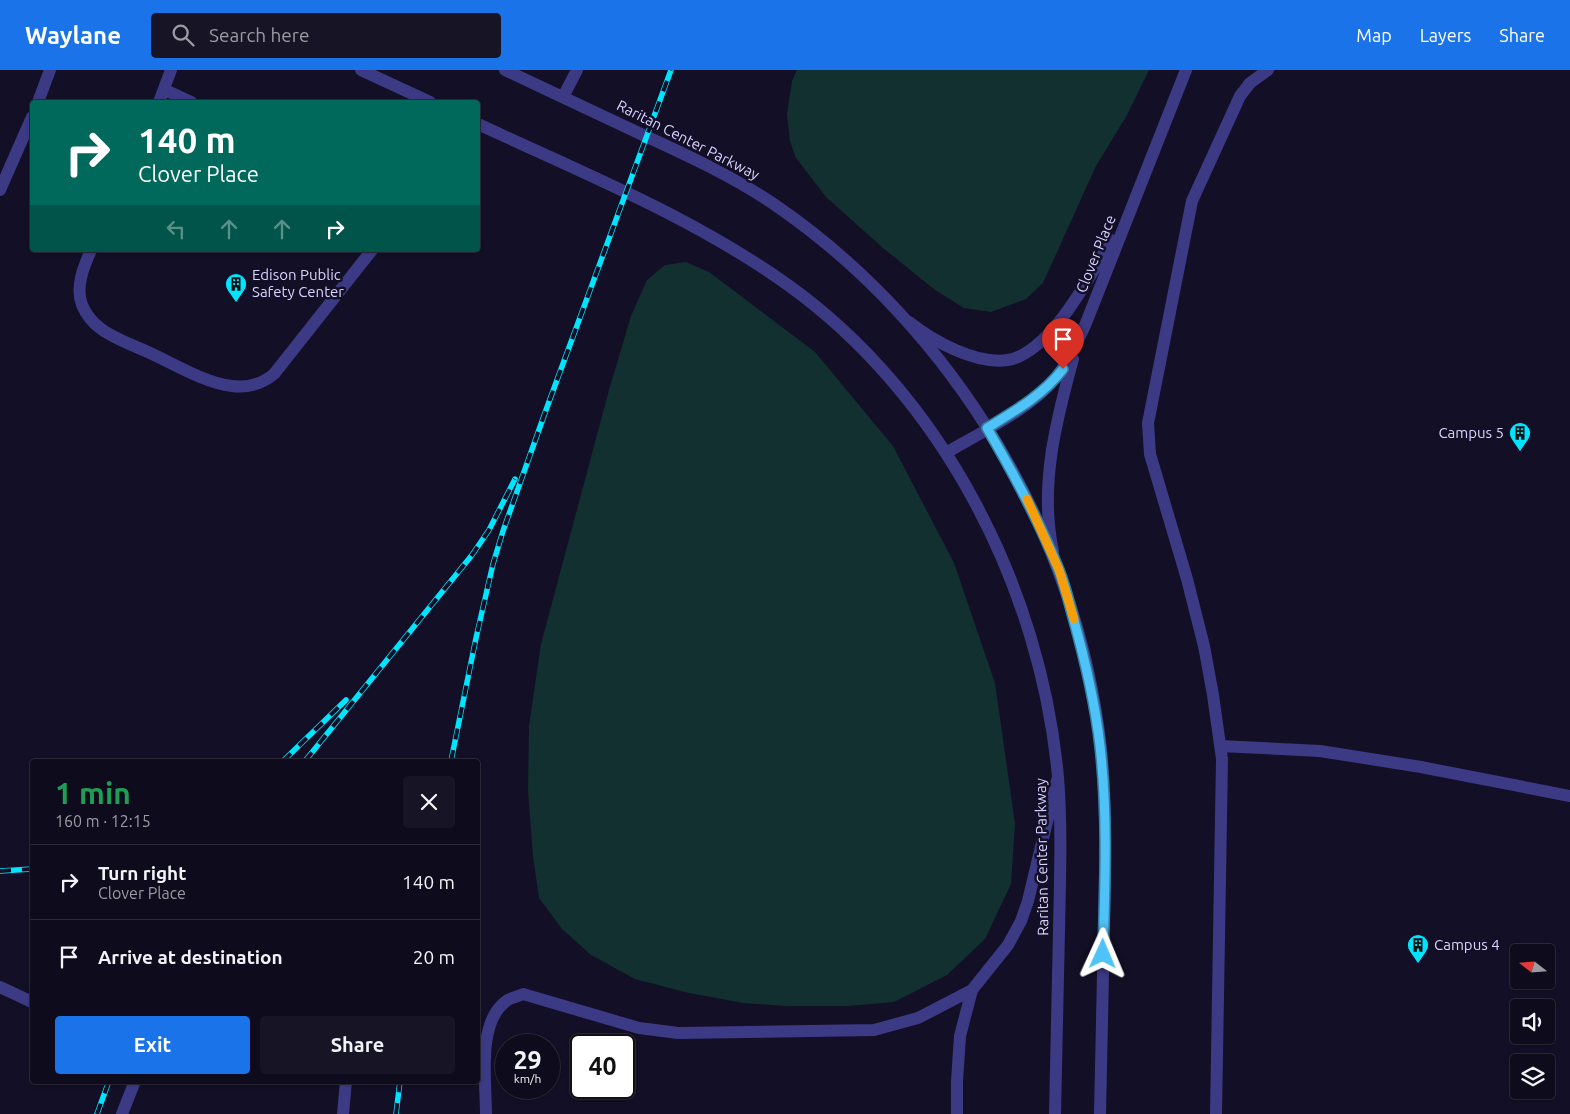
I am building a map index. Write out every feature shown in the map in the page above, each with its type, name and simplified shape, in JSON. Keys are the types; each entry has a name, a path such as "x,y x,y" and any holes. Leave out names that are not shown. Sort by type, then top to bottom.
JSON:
{"street":[{"path":"39,100 50,70"},
{"path":"160,100 171,70"},
{"path":"361,70 426,100"},
{"name":"Raritan Center Parkway","path":"505,70 685,154 737,181 816,235 845,260 904,318 953,377 987,428 1029,504 1059,570 1083,652 1094,699 1100,748 1106,846 1100,1114"},
{"path":"563,97 577,70"},
{"name":"Clover Place","path":"946,453 1027,404 1053,382 1071,354 1086,323 1186,70"},
{"path":"1216,1114 1222,784 1220,746 1204,646 1188,579 1150,454 1148,423 1192,201 1240,96 1250,83 1268,70"},
{"path":"165,90 187,100"},
{"path":"0,190 30,122"},
{"name":"Raritan Center Parkway","path":"480,125 688,223 787,284 832,319 904,396 946,453 959,475 992,535 1024,616 1045,693 1058,775 1061,854 1055,1114"},
{"path":"904,318 929,336 976,357 1002,360 1024,354 1046,336 1070,307 1102,257 1139,190"},
{"path":"90,252 83,269 80,292 81,303 93,322 112,335 210,380 221,384 245,387 266,381 274,374 370,252"},
{"path":"1059,570 1050,533 1047,496 1048,477 1054,437 1067,382 1086,323"},
{"path":"1220,746 1320,751 1421,767 1570,796"},
{"path":"486,1114 486,1044 491,1020 505,1002 523,994 639,1028 678,1032 874,1030 918,1018 972,990 1008,945 1021,921 1028,901 1058,775"},
{"path":"0,987 30,1001"},
{"path":"957,1114 960,1036 972,990"},
{"path":"122,1114 134,1084"},
{"path":"343,1114 346,1084"}],"green space":[{"path":"797,70 1149,70 1127,115 1096,166 1043,283 1026,299 991,312 964,308 935,290 883,248 826,197 796,158 790,141 787,114 792,81"},
{"path":"686,262 709,272 815,352 893,446 954,563 995,683 1015,824 1011,884 985,939 947,975 894,1002 848,1006 787,1006 743,1003 689,993 635,979 591,955 562,929 539,898 533,856 528,790 529,726 541,644 609,390 631,316 647,280 665,265"}],"railway":[{"path":"451,759 476,638 493,564 503,531 671,70"},
{"path":"307,759 472,555 489,530 515,479"},
{"path":"285,759 346,700"},
{"path":"0,871 30,869"},
{"path":"97,1114 108,1084"},
{"path":"396,1114 400,1084"}],"slow traffic":[{"path":"1027,499 1059,570 1074,619"}],"place":[{"name":"Edison Public Safety Center","path":"236,303"},
{"name":"Campus 5","path":"1520,452"},
{"name":"Campus 4","path":"1418,964"}],"route":[{"path":"1063,369 1053,382 1027,404 987,428 1029,504 1059,570 1072,611 1094,699 1104,797 1106,846 1103,954"}]}
